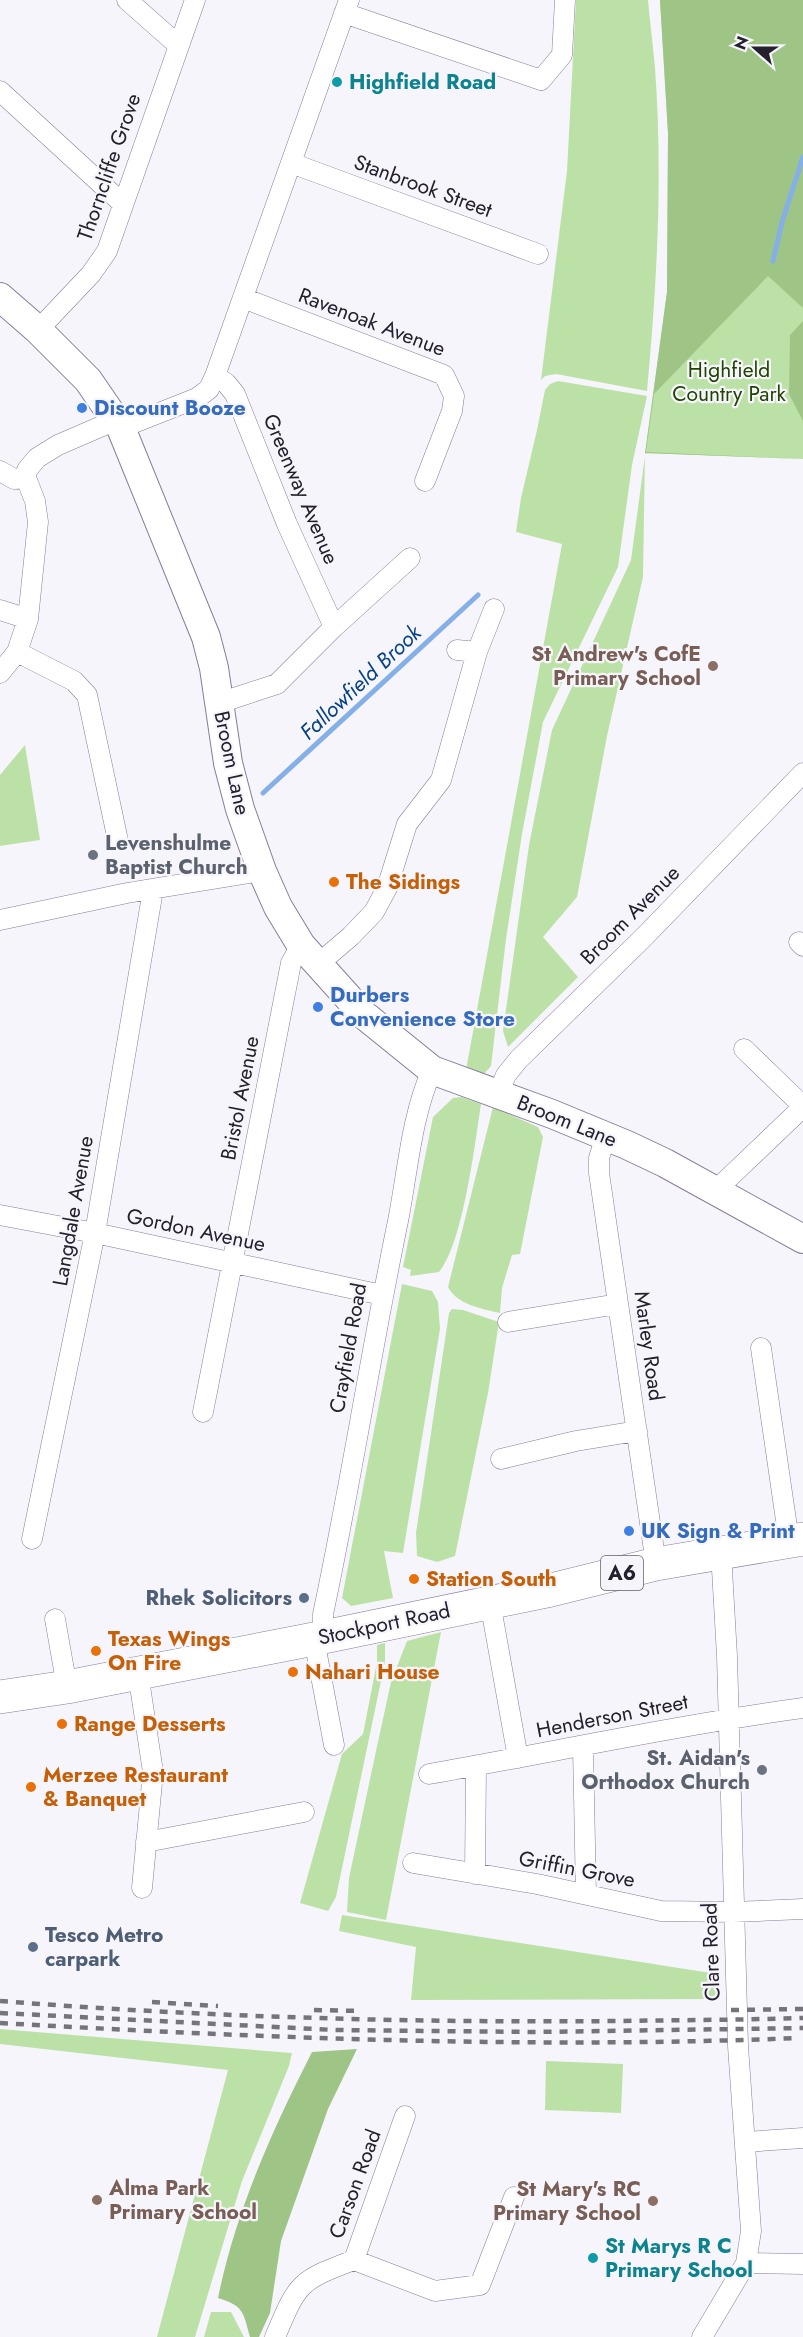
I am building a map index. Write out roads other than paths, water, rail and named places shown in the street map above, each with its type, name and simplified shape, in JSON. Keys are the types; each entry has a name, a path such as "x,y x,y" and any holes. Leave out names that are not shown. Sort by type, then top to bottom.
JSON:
{"highway":[{"name":"Stockport Road","path":"0,1697 67,1687 318,1638 551,1590 656,1564 796,1540"}],"main road":[{"name":"Broom Lane","path":"0,297 38,330 88,380 118,424 195,604 212,657 228,763 262,871 278,907 309,955 364,1015 442,1075 504,1096 606,1136 665,1163 803,1239"}],"street":[{"path":"127,0 178,45"},
{"name":"Thorncliffe Grove","path":"38,330 91,274 107,251 195,0"},
{"path":"0,673 17,652 28,619 47,523 26,478 27,470 37,458 58,445 197,398 209,389 346,7 541,80 562,55 565,0"},
{"path":"0,91 122,203"},
{"name":"Stanbrook Street","path":"291,163 538,254"},
{"name":"Ravenoak Avenue","path":"243,298 444,375 454,396 452,411 428,456 425,481"},
{"name":"Greenway Avenue","path":"215,376 226,383 235,394 287,524 334,627"},
{"path":"0,471 14,479 26,478"},
{"path":"219,703 277,684 334,627 410,558"},
{"path":"309,955 363,925 381,900 407,824 441,780 477,652 494,609"},
{"path":"0,610 28,619"},
{"path":"457,650 477,652"},
{"path":"17,652 74,681 87,695 117,836"},
{"name":"Broom Avenue","path":"504,1096 510,1069 643,938 803,773"},
{"path":"0,920 127,893 153,891 262,871"},
{"name":"Langdale Avenue","path":"32,1539 95,1233 153,891"},
{"name":"Bristol Avenue","path":"203,1412 291,963 309,955"},
{"path":"716,1190 803,1106 744,1048"},
{"name":"Crayfield Road","path":"334,1745 318,1638 416,1116 442,1075"},
{"name":"Marley Road","path":"606,1136 599,1158 599,1173 656,1564"},
{"name":"Gordon Avenue","path":"0,1215 95,1233 382,1295"},
{"path":"508,1322 618,1304"},
{"path":"761,1348 796,1540"},
{"path":"501,1459 637,1431"},
{"name":"Clare Road","path":"702,2337 746,2263 751,2231 738,2046 727,1656 721,1552"},
{"path":"490,1602 518,1758"},
{"path":"55,1619 67,1687"},
{"path":"138,1673 153,1772 142,1888"},
{"name":"Henderson Street","path":"429,1774 728,1718 803,1708"},
{"path":"583,1746 586,1894"},
{"path":"475,1874 476,1766"},
{"path":"146,1842 303,1812"},
{"name":"Griffin Grove","path":"413,1863 586,1894 661,1911 733,1912 803,1909"},
{"name":"Carson Road","path":"275,2337 292,2297 304,2283 318,2273 354,2260 405,2116"},
{"path":"745,2142 803,2138"},
{"path":"354,2260 435,2291 480,2285 514,2197"},
{"path":"746,2263 803,2264"}],"waterway":[{"path":"773,261 782,222 803,157"},
{"name":"Fallowfield Brook","path":"263,793 478,595"}],"railway":[{"path":"0,2001 231,2015 385,2020 803,2018"},
{"path":"152,2002 218,2006"},
{"path":"731,2010 803,2009"},
{"path":"314,2010 362,2011"},
{"path":"0,2013 335,2030 535,2032 803,2028"},
{"path":"0,2023 299,2037 498,2042 798,2038"}],"place":[{"name":"Highfield Road","path":"337,82"},
{"name":"Discount Booze","path":"82,408"},
{"name":"St Andrew's CofE Primary School","path":"713,666"},
{"name":"Levenshulme Baptist Church","path":"93,855"},
{"name":"The Sidings","path":"334,882"},
{"name":"Durbers Convenience Store","path":"318,1007"},
{"name":"UK Sign & Print","path":"629,1531"},
{"name":"Station South","path":"414,1579"},
{"name":"Rhek Solicitors","path":"304,1598"},
{"name":"Texas Wings On Fire","path":"96,1651"},
{"name":"Nahari House","path":"293,1672"},
{"name":"Range Desserts","path":"62,1724"},
{"name":"St. Aidan's Orthodox Church","path":"762,1770"},
{"name":"Merzee Restaurant & Banquet","path":"31,1787"},
{"name":"Tesco Metro carpark","path":"33,1947"},
{"name":"Alma Park Primary School","path":"97,2200"},
{"name":"St Mary's RC Primary School","path":"653,2201"},
{"name":"St Marys R C Primary School","path":"593,2258"}],"park label":[{"name":"Highfield Country Park","path":"729,382"}]}
